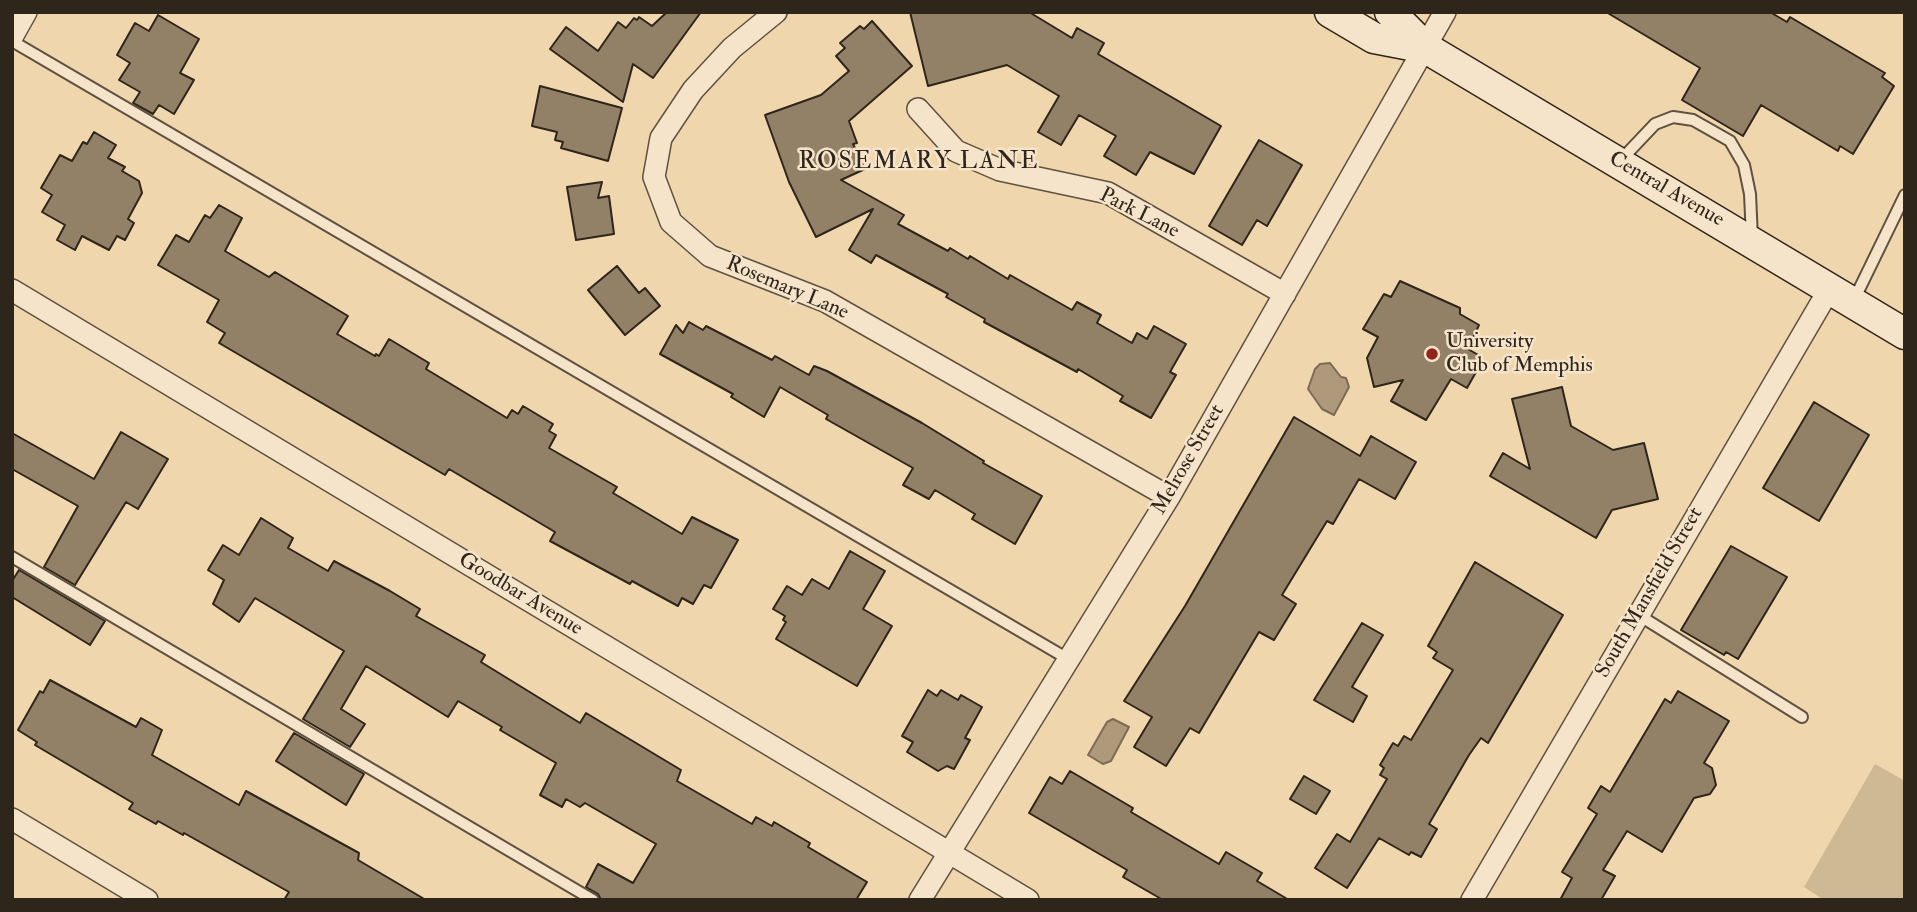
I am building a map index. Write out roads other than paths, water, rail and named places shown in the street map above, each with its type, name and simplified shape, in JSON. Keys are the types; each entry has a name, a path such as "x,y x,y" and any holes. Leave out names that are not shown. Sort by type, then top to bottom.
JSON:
{"main road":[{"name":"Central Avenue","path":"1331,12 1374,38 1426,48"},
{"name":"Central Avenue","path":"1390,12 1426,48 1905,334"}],"street":[{"path":"12,39 26,12"},
{"name":"Rosemary Lane","path":"776,12 732,48 693,90 661,138 654,177 671,222 710,256 825,301 1169,497"},
{"name":"Melrose Street","path":"920,900 1169,497 1445,12"},
{"name":"Park Lane","path":"918,109 956,151 1000,170 1108,193 1285,294"},
{"name":"Goodbar Avenue","path":"12,290 1028,900"},
{"name":"South Mansfield Street","path":"1472,900 1637,614 1841,295"},
{"path":"12,819 147,900"}],"lane":[{"path":"12,39 1068,659"},
{"path":"1618,163 1655,124 1673,117 1693,120 1730,141 1744,164 1750,194 1753,241"},
{"path":"1841,295 1876,260 1894,214 1905,195"},
{"path":"1894,214 1905,220"},
{"path":"12,557 593,900"},
{"path":"1637,614 1802,717"}],"place":[{"name":"University Club of Memphis","path":"1432,354"}],"district":[{"name":"ROSEMARY LANE","path":"919,163"}]}
